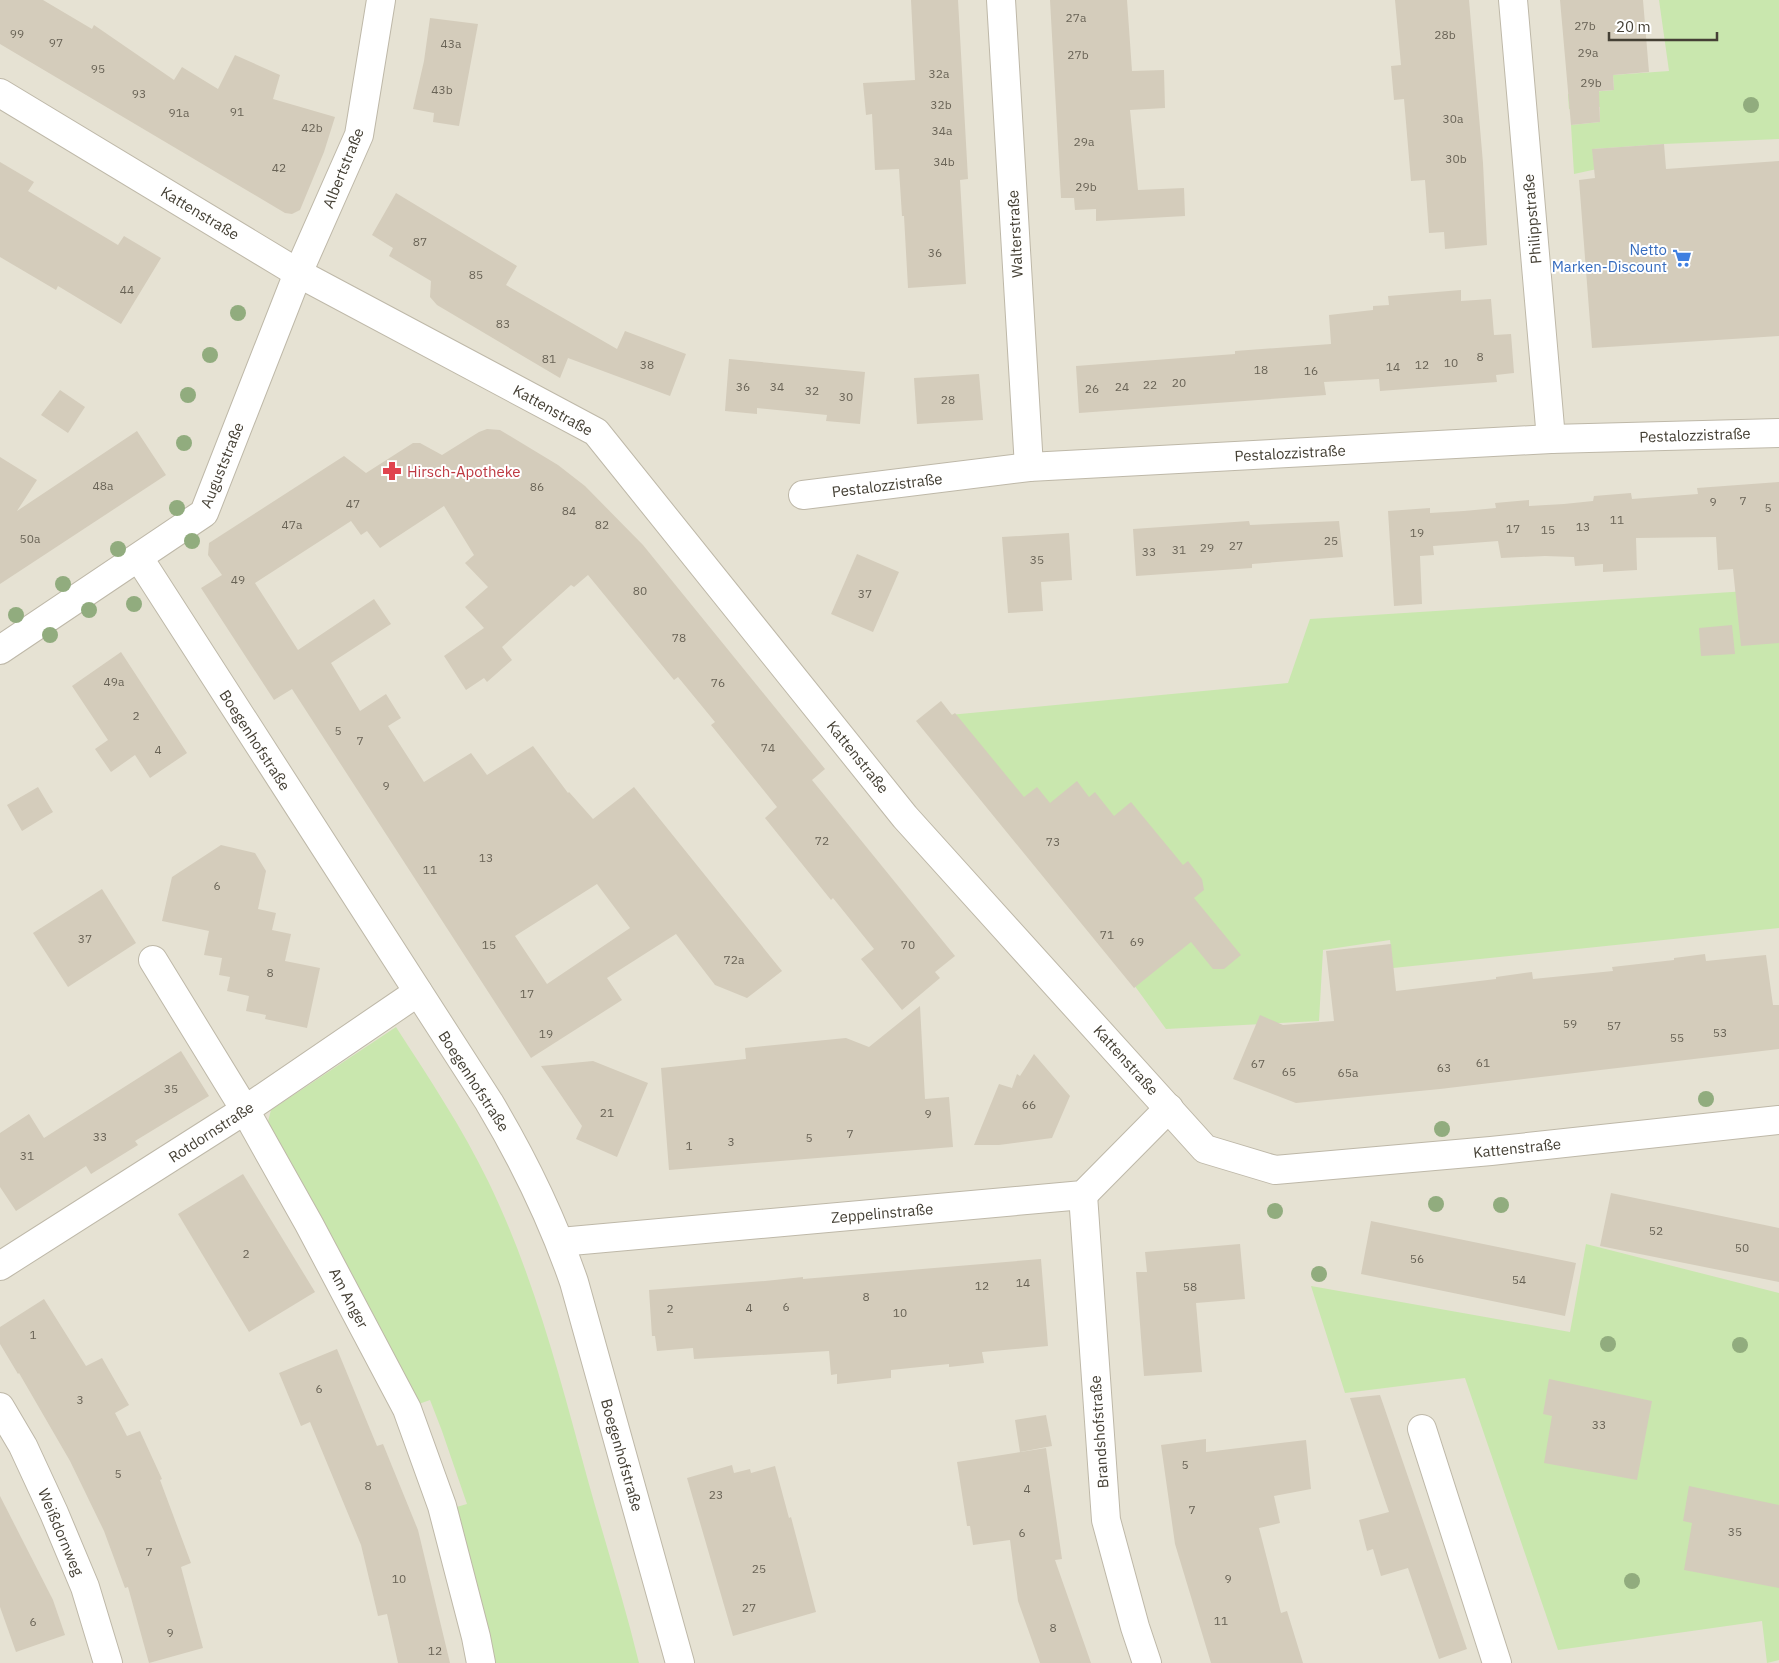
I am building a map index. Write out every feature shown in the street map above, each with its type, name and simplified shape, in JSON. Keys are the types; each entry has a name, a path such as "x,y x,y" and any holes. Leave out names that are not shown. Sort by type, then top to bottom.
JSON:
{"street":[{"name":"Albertstraße","path":"298,273 359,135 381,0"},
{"name":"Walterstraße","path":"1001,0 1029,467"},
{"name":"Philippstraße","path":"1513,0 1551,439"},
{"name":"Kattenstraße","path":"0,93 298,273 596,432 905,817 1205,1149 1275,1170 1491,1151 1779,1120"},
{"name":"Auguststraße","path":"0,650 204,513 298,273"},
{"name":"Pestalozzistraße","path":"803,495 1029,467 1551,439 1779,433"},
{"name":"Boegenhofstraße","path":"139,558 512,1140 560,1242 574,1282 680,1663"},
{"name":"Am Anger","path":"153,960 245,1110 310,1224 407,1409 442,1506 476,1637 480,1663"},
{"name":"Rotdornstraße","path":"0,1266 245,1110 418,992"},
{"path":"1082,1195 1169,1108"},
{"name":"Zeppelinstraße","path":"560,1242 1082,1195"},
{"name":"Brandshofstraße","path":"1082,1195 1106,1520 1135,1627 1147,1663"},
{"name":"Weißdornweg","path":"0,1407 23,1446 58,1522 85,1587 108,1663"},
{"path":"1422,1429 1497,1663"}],"shaded area":[{"path":"0,0 1779,0 1779,1663 0,1663"}],"green space":[{"path":"1659,0 1779,0 1779,139 1593,149 1597,169 1574,174 1571,125 1600,122 1600,107 1569,109 1568,94 1614,90 1613,75 1669,71"},
{"path":"1779,589 1779,928 1393,968 1390,940 1323,950 1319,1021 1166,1029 939,716 1288,683 1310,619"},
{"path":"396,1027 468,1143 489,1183 520,1254 556,1365 639,1663 493,1663 453,1508 467,1504 430,1400 416,1405 382,1332 337,1249 265,1133 271,1110"},
{"path":"1586,1244 1779,1293 1779,1660 1767,1663 1762,1621 1558,1650 1465,1378 1345,1393 1311,1286 1570,1332"}],"building":[{"path":"0,0 43,0 92,29 94,25 174,80 182,67 218,89 235,55 280,75 273,99 335,117 324,152 300,210 292,214 285,213 0,44"},
{"path":"911,0 958,0 968,179 960,180 966,284 908,288 899,169 875,170 872,114 866,115 863,83 915,80"},
{"path":"1050,0 1127,0 1132,71 1164,70 1165,108 1130,110 1138,190 1184,188 1185,216 1096,221 1096,209 1075,210 1074,198 1061,198"},
{"path":"1395,0 1469,0 1483,163 1487,245 1445,249 1444,232 1429,233 1425,180 1411,181 1404,99 1394,100 1391,66 1401,65"},
{"path":"1560,0 1643,0 1649,72 1613,75 1614,90 1599,91 1600,122 1571,125"},
{"path":"430,18 478,24 459,126 433,122 434,113 413,109 424,61"},
{"name":"Netto Marken-Discount","path":"1664,144 1666,169 1779,161 1779,336 1592,348 1579,180 1595,178 1592,149"},
{"path":"0,162 34,182 28,191 118,245 124,236 161,258 121,324 58,286 56,290 0,257"},
{"path":"396,193 517,266 506,285 617,349 625,331 686,354 670,396 568,358 560,378 437,305 430,297 431,281 389,256 393,248 372,235"},
{"path":"1461,290 1461,301 1491,299 1494,335 1511,334 1514,373 1496,375 1497,382 1380,391 1379,379 1324,382 1326,395 1079,413 1076,366 1235,354 1235,351 1331,344 1329,315 1373,310 1373,306 1389,305 1388,296"},
{"path":"729,359 865,372 860,424 826,421 827,415 757,408 757,414 725,411"},
{"path":"979,374 983,420 917,424 914,378"},
{"path":"60,390 85,407 68,433 41,415"},
{"path":"487,429 500,430 558,465 585,486 643,545 825,769 812,780 955,956 935,972 940,978 902,1010 861,959 874,949 833,898 831,900 765,818 777,807 711,725 715,722 678,677 674,680 588,575 574,587 571,585 502,647 512,660 487,682 484,678 466,690 444,656 484,628 465,607 488,587 465,563 474,555 444,506 380,548 367,531 361,535 351,521 255,583 298,650 374,599 391,624 331,663 360,711 386,694 401,718 388,726 424,782 471,753 487,775 533,746 568,793 593,819 634,787 782,971 747,998 715,985 676,934 607,978 622,1000 531,1058 292,689 274,700 201,588 222,575 208,555 209,543 344,456 366,473 413,443 420,443 442,455","holes":["597,884 630,928 547,984 515,936"]},
{"path":"137,431 166,475 0,584 0,457 37,480 17,511"},
{"path":"1779,482 1779,643 1741,646 1733,569 1718,570 1716,537 1636,538 1637,570 1603,572 1603,564 1575,566 1574,557 1501,558 1498,541 1433,546 1434,555 1420,556 1422,604 1394,606 1388,511 1430,508 1430,513 1464,511 1496,508 1495,503 1529,500 1529,506 1564,504 1593,501 1594,496 1631,493 1632,499 1698,494 1697,488"},
{"path":"1249,521 1250,525 1339,521 1343,557 1252,564 1252,568 1136,576 1133,529"},
{"path":"1069,533 1072,580 1041,582 1043,611 1008,613 1002,537"},
{"path":"857,554 899,572 873,632 831,614"},
{"path":"1732,625 1735,654 1701,656 1699,628"},
{"path":"121,652 187,753 150,778 135,755 111,772 95,749 108,740 72,686"},
{"path":"941,701 952,715 955,713 1024,797 1037,787 1050,803 1077,781 1089,797 1095,792 1114,816 1131,802 1183,865 1188,861 1202,879 1204,890 1194,898 1241,955 1224,969 1213,969 1191,942 1134,988 916,721"},
{"path":"38,787 53,812 22,831 7,805"},
{"path":"221,845 255,853 266,871 258,909 276,913 272,930 291,934 285,961 320,968 307,1028 265,1019 266,1015 246,1011 249,996 227,991 230,977 219,975 222,958 204,955 209,931 162,921 172,877"},
{"path":"102,889 136,943 68,987 33,933"},
{"path":"1391,944 1396,991 1496,979 1496,977 1532,972 1533,979 1613,971 1612,967 1674,960 1674,958 1705,954 1706,961 1766,955 1773,1005 1779,1005 1779,1049 1440,1089 1296,1103 1233,1079 1260,1015 1283,1025 1334,1021 1326,951"},
{"path":"920,1006 925,1099 949,1097 953,1147 669,1170 661,1068 746,1059 745,1048 846,1038 869,1047"},
{"path":"181,1051 209,1096 135,1141 138,1145 91,1174 86,1166 16,1211 0,1187 0,1133 29,1114 44,1138"},
{"path":"1034,1054 1070,1096 1052,1138 999,1145 974,1145 999,1084 1012,1088 1017,1074 1020,1076"},
{"path":"593,1061 648,1083 617,1157 576,1139 582,1126 541,1066"},
{"path":"243,1174 315,1292 249,1332 178,1214"},
{"path":"1611,1193 1779,1228 1779,1282 1600,1246"},
{"path":"1371,1221 1576,1263 1565,1316 1361,1274"},
{"path":"1240,1244 1245,1299 1196,1303 1202,1372 1144,1376 1136,1272 1147,1272 1145,1252"},
{"path":"1041,1259 1048,1346 982,1352 984,1363 949,1367 949,1364 891,1370 891,1378 837,1384 837,1374 831,1375 829,1351 694,1359 693,1348 657,1351 655,1336 652,1336 649,1290"},
{"path":"44,1299 86,1366 102,1358 129,1405 115,1413 127,1436 140,1431 162,1479 160,1480 191,1563 181,1567 203,1648 149,1663 128,1587 125,1588 104,1531 70,1461 0,1344 0,1327"},
{"path":"337,1349 377,1446 383,1444 418,1530 450,1663 398,1663 387,1614 378,1616 361,1545 310,1422 301,1426 279,1373"},
{"path":"1549,1379 1652,1401 1637,1480 1544,1463 1552,1416 1543,1414"},
{"path":"1380,1395 1467,1649 1439,1659 1408,1568 1381,1576 1373,1549 1367,1551 1359,1520 1389,1512 1350,1398"},
{"path":"1046,1415 1052,1446 1020,1452 1015,1420"},
{"path":"1206,1439 1206,1452 1306,1440 1311,1489 1274,1496 1280,1523 1259,1528 1281,1613 1287,1611 1303,1663 1211,1663 1175,1544 1161,1445"},
{"path":"1046,1448 1062,1559 1055,1560 1091,1663 1040,1663 1018,1601 1010,1540 973,1545 970,1526 967,1526 957,1462"},
{"path":"732,1465 734,1473 750,1469 751,1473 775,1466 789,1518 791,1517 816,1612 733,1636 687,1478"},
{"path":"1689,1486 1779,1505 1779,1588 1684,1570 1692,1523 1683,1521"},
{"path":"0,1496 53,1600 65,1635 16,1652 0,1607"}],"place":[{"name":"Netto Marken-Discount","path":"1682,258"},
{"name":"Hirsch-Apotheke","path":"392,471"}]}
